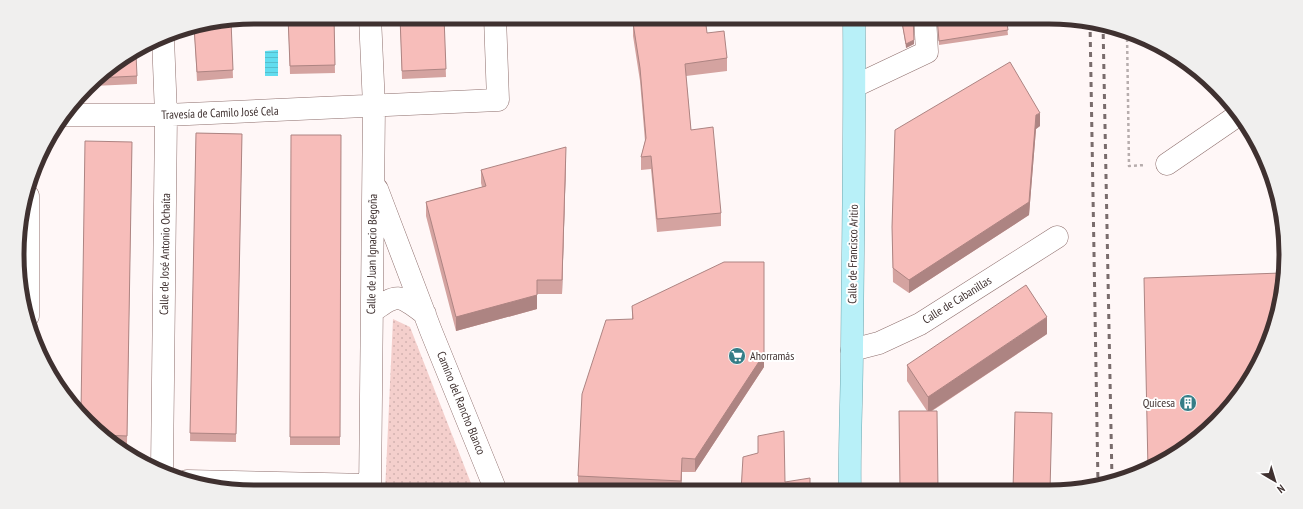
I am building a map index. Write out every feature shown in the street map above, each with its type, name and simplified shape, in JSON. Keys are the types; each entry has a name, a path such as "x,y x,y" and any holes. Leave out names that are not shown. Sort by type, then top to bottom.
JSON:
{"main road":[{"name":"Calle de Francisco Aritio","path":"850,485 854,24"}],"street":[{"name":"Calle de Juan Ignacio Begoña","path":"370,24 374,106 370,485"},
{"name":"Travesía de Camilo José Cela","path":"71,116 166,115 498,100 495,24"},
{"path":"854,86 927,52 925,24"},
{"name":"Calle de José Antonio Ochaíta","path":"162,465 166,115 163,43"},
{"path":"1167,164 1234,118"},
{"name":"Camino del Rancho Blanco","path":"373,179 494,485"},
{"path":"28,210 28,299"},
{"name":"Calle de Cabanillas","path":"852,350 879,343 920,324 1057,237"},
{"path":"372,312 386,302 398,298 408,301 425,314"},
{"path":"218,482 292,485"}],"path":[{"path":"1127,38 1129,166 1167,164"}],"shaded area":[{"path":"393,319 410,327 472,485 385,485"}],"water":[{"path":"278,50 278,76 265,76 265,51"}],"building":[{"path":"288,24 334,24 335,65 290,66"},
{"path":"400,24 444,24 446,69 402,71"},
{"path":"633,24 706,24 707,33 724,31 727,58 685,64 691,130 713,127 721,213 657,219 651,156 641,157 646,138 640,68"},
{"path":"902,24 913,24 914,40 906,44"},
{"path":"938,24 1007,24 1008,30 939,41"},
{"path":"231,25 233,70 197,72 194,32"},
{"path":"136,57 137,76 107,77"},
{"path":"1010,62 1040,113 1036,115 1029,202 909,280 893,268 892,227 895,130"},
{"path":"196,133 242,134 236,434 190,433"},
{"path":"291,135 341,135 340,437 290,437"},
{"path":"85,141 132,142 127,436 112,435 81,406"},
{"path":"566,147 562,280 537,280 537,295 456,317 426,202 486,186 481,170"},
{"path":"724,262 764,262 764,354 695,459 682,458 681,481 578,476 582,394 606,320 633,319 632,306"},
{"name":"Quicesa","path":"1279,273 1275,299 1267,329 1248,370 1240,383 1222,406 1200,428 1177,446 1148,462 1144,278"},
{"path":"1026,285 1047,317 928,397 907,365"},
{"path":"899,411 937,411 938,485 900,485"},
{"path":"1015,412 1052,413 1050,485 1013,485"},
{"path":"784,431 785,482 810,478 810,485 741,485 743,457 758,453 758,436"}],"railway":[{"path":"1090,28 1098,480"},
{"path":"1103,31 1112,476"}],"place":[{"name":"Ahorramás","path":"737,356"},
{"name":"Quicesa","path":"1188,403"}]}
